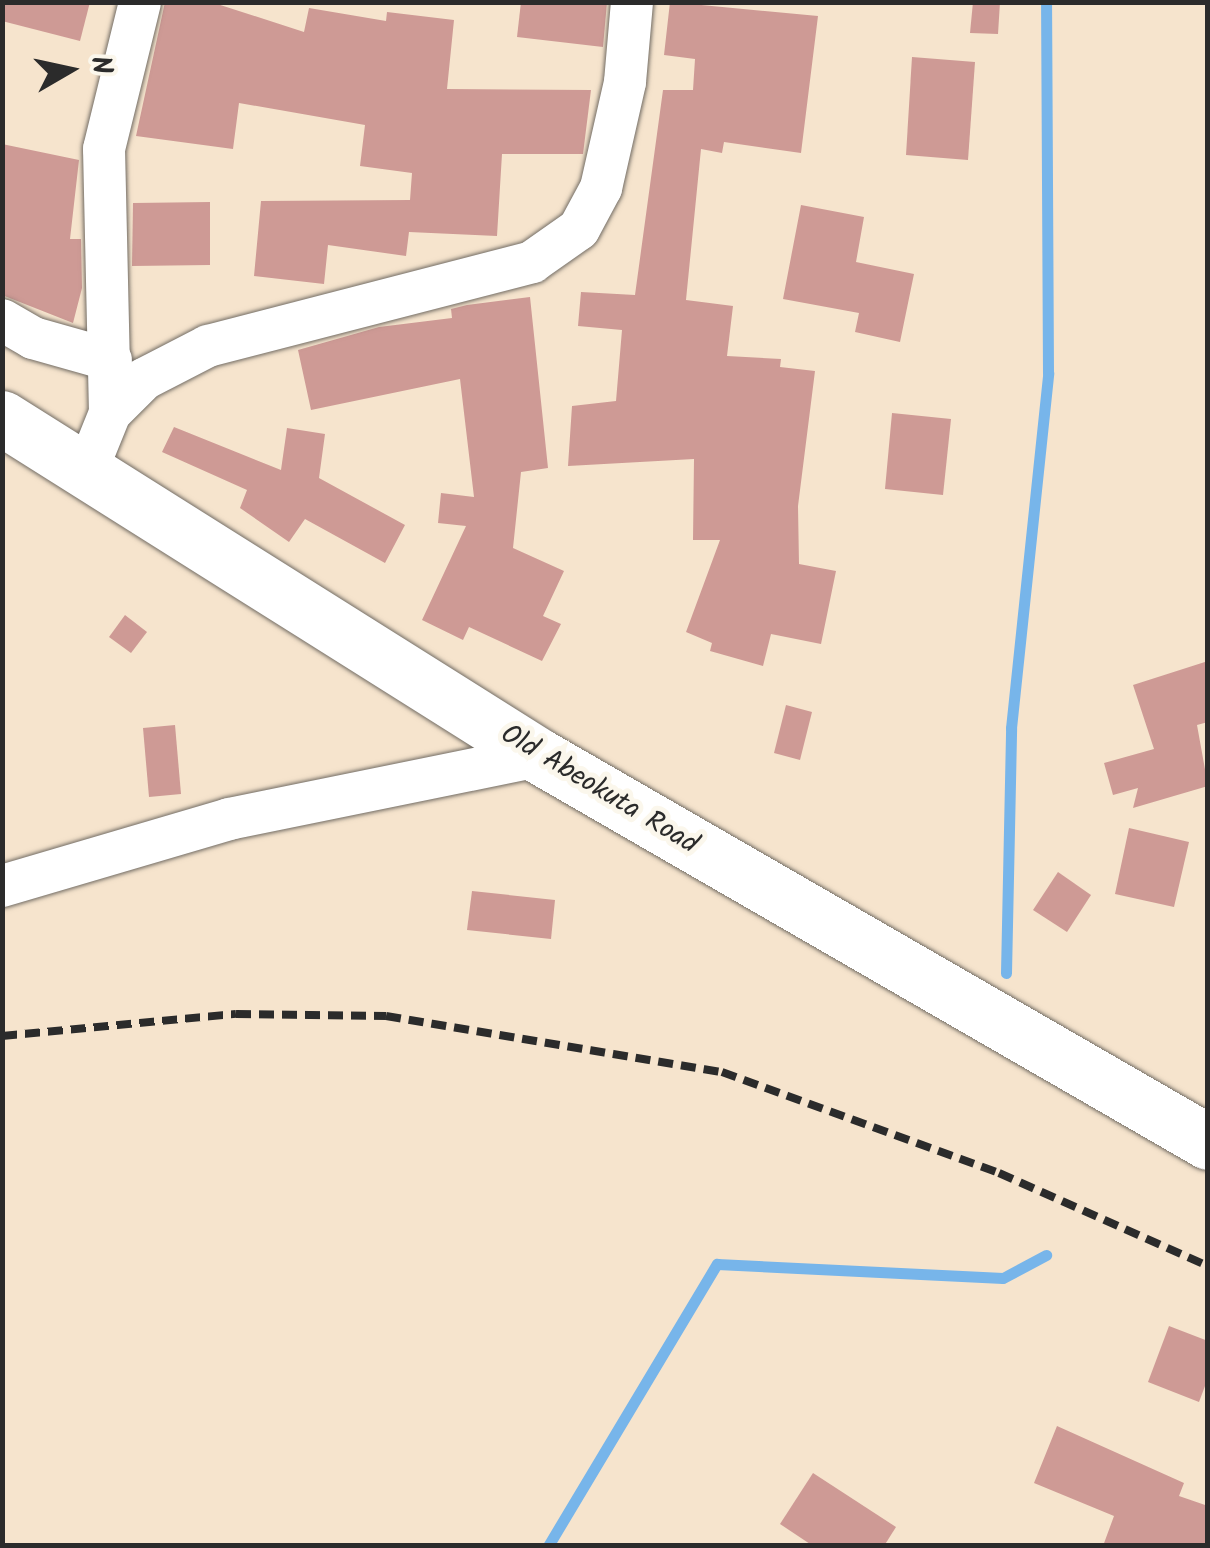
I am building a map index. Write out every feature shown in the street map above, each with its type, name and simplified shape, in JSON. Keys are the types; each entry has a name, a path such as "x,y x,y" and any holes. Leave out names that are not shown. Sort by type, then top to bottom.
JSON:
{"highway":[{"name":"Old Abeokuta Road","path":"2,418 539,756 1208,1142"}],"street":[{"path":"87,470 110,413 104,148 140,2"},
{"path":"110,413 144,379 208,346 460,284 532,262 558,246 579,228 601,188 625,82 632,2"},
{"path":"2,320 34,338 111,360"},
{"path":"2,886 228,819 539,756"}],"building":[{"path":"2,2 90,2 80,41 2,21"},
{"path":"165,2 211,2 304,32 309,8 386,21 387,12 454,20 447,89 591,90 583,154 502,154 497,236 409,232 406,256 328,245 324,284 254,276 261,201 410,200 412,173 360,166 365,125 239,103 233,149 136,136"},
{"path":"521,2 607,2 603,47 517,37"},
{"path":"670,2 818,16 801,153 724,142 722,153 701,149 686,300 733,306 727,356 781,359 780,367 815,371 798,506 799,564 836,571 821,644 771,634 763,666 710,651 712,643 686,632 720,540 693,540 694,459 568,466 572,406 616,401 622,330 578,326 581,292 635,295 663,90 693,90 695,59 664,55"},
{"path":"973,2 1000,2 998,34 970,33"},
{"path":"912,57 975,62 968,160 906,155"},
{"path":"2,144 79,160 70,239 81,239 82,288 73,323 2,295"},
{"path":"210,202 210,265 132,266 133,203"},
{"path":"801,205 864,217 856,262 914,274 900,342 855,332 859,313 783,299"},
{"path":"530,297 548,468 521,472 513,548 564,571 543,616 561,624 542,661 469,627 463,640 422,620 466,526 438,523 441,493 474,497 460,379 311,410 298,350 379,327 452,318 451,309 467,305"},
{"path":"892,413 951,419 943,495 885,489"},
{"path":"174,427 281,470 287,428 325,434 319,478 405,525 385,563 305,519 289,542 240,508 247,490 162,452"},
{"path":"125,615 147,632 131,653 109,637"},
{"path":"1208,661 1208,722 1197,725 1208,786 1133,808 1138,788 1113,795 1104,763 1154,749 1133,685"},
{"path":"786,705 812,712 800,760 774,753"},
{"path":"175,725 181,794 149,797 143,728"},
{"path":"1129,828 1189,842 1174,907 1115,894"},
{"path":"1058,872 1091,895 1067,932 1033,910"},
{"path":"472,891 555,900 551,939 467,930"},
{"path":"1169,1326 1208,1341 1208,1378 1199,1402 1148,1382"},
{"path":"1057,1426 1184,1483 1179,1496 1208,1506 1208,1546 1103,1546 1114,1516 1034,1483"},
{"path":"813,1473 896,1527 884,1546 813,1546 780,1524"}],"waterway":[{"path":"1006,973 1011,728 1048,373 1046,2"},
{"path":"548,1546 717,1264 1003,1278 1046,1255"}],"railway":[{"path":"2,1036 236,1014 386,1016 722,1072 999,1173 1208,1266"}]}
